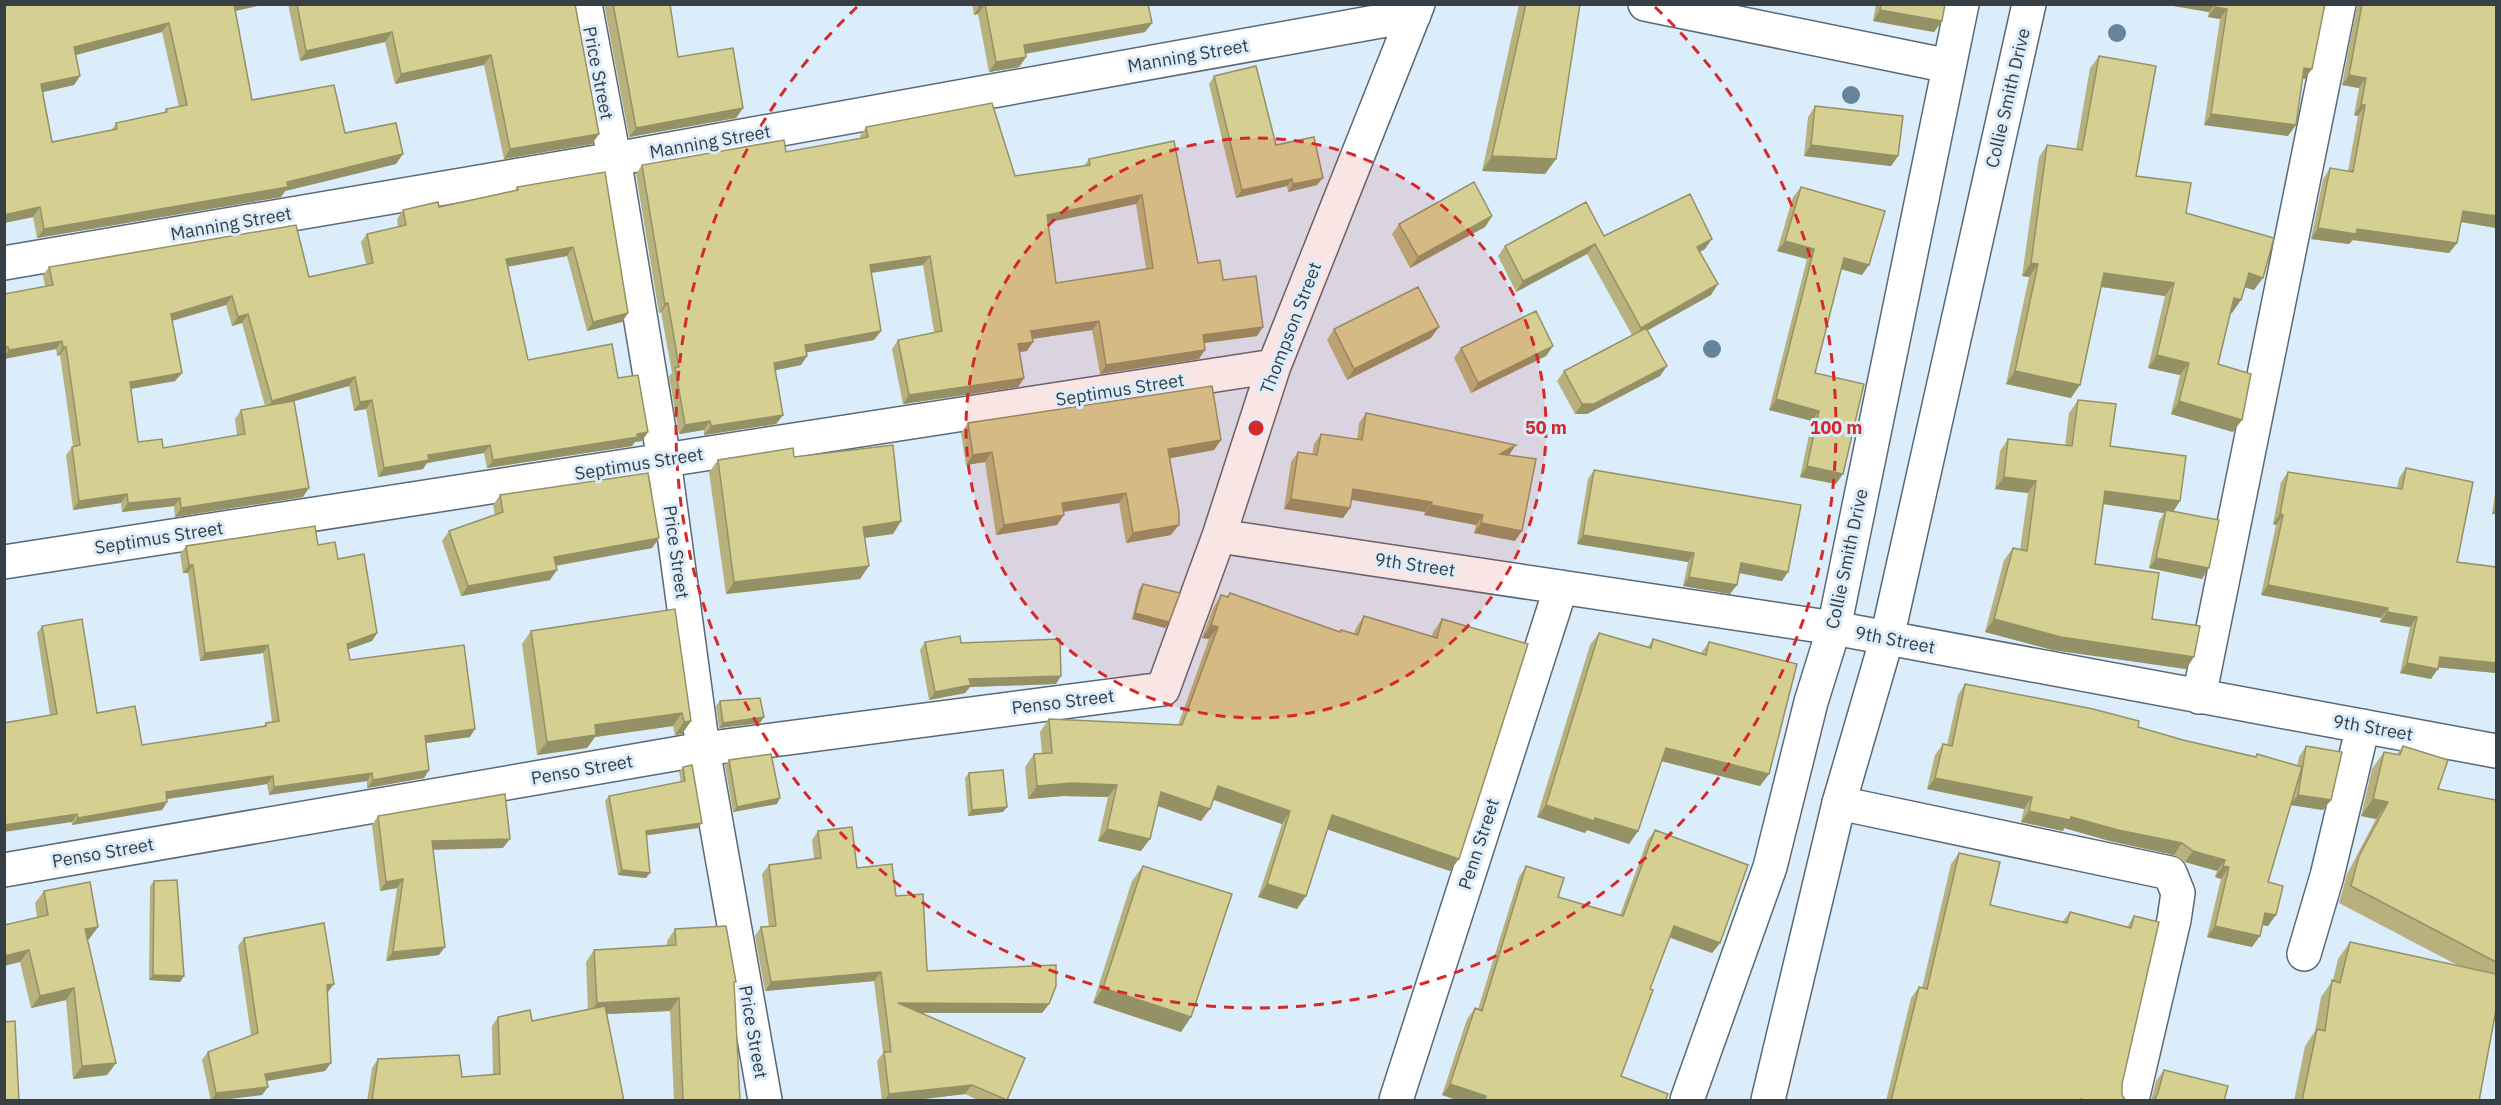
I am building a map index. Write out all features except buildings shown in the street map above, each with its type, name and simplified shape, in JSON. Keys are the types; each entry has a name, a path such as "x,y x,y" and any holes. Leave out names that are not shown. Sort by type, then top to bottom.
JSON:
{"street":[{"name":"Price Street","path":"585,4 614,158 664,460 703,749 765,1101"},
{"path":"1645,4 1949,66"},
{"name":"Collie Smith Drive","path":"1687,1101 1770,867 1811,702 1834,628 1962,4"},
{"name":"Collie Smith Drive","path":"1768,1101 1839,803 1887,638 2028,4"},
{"path":"2199,697 2339,4"},
{"name":"Manning Street","path":"4,262 614,158 1416,10"},
{"name":"Thompson Street","path":"1163,689 1219,536 1274,366 1416,10"},
{"name":"Septimus Street","path":"4,562 1274,366"},
{"name":"9th Street","path":"1219,536 1834,628 2496,751"},
{"name":"Penn Street","path":"1396,1101 1561,587"},
{"name":"Penso Street","path":"4,870 703,749 1163,689"},
{"path":"2304,954 2327,876 2363,726"},
{"path":"1839,803 2170,873 2178,892 2174,920 2133,1101"}]}
